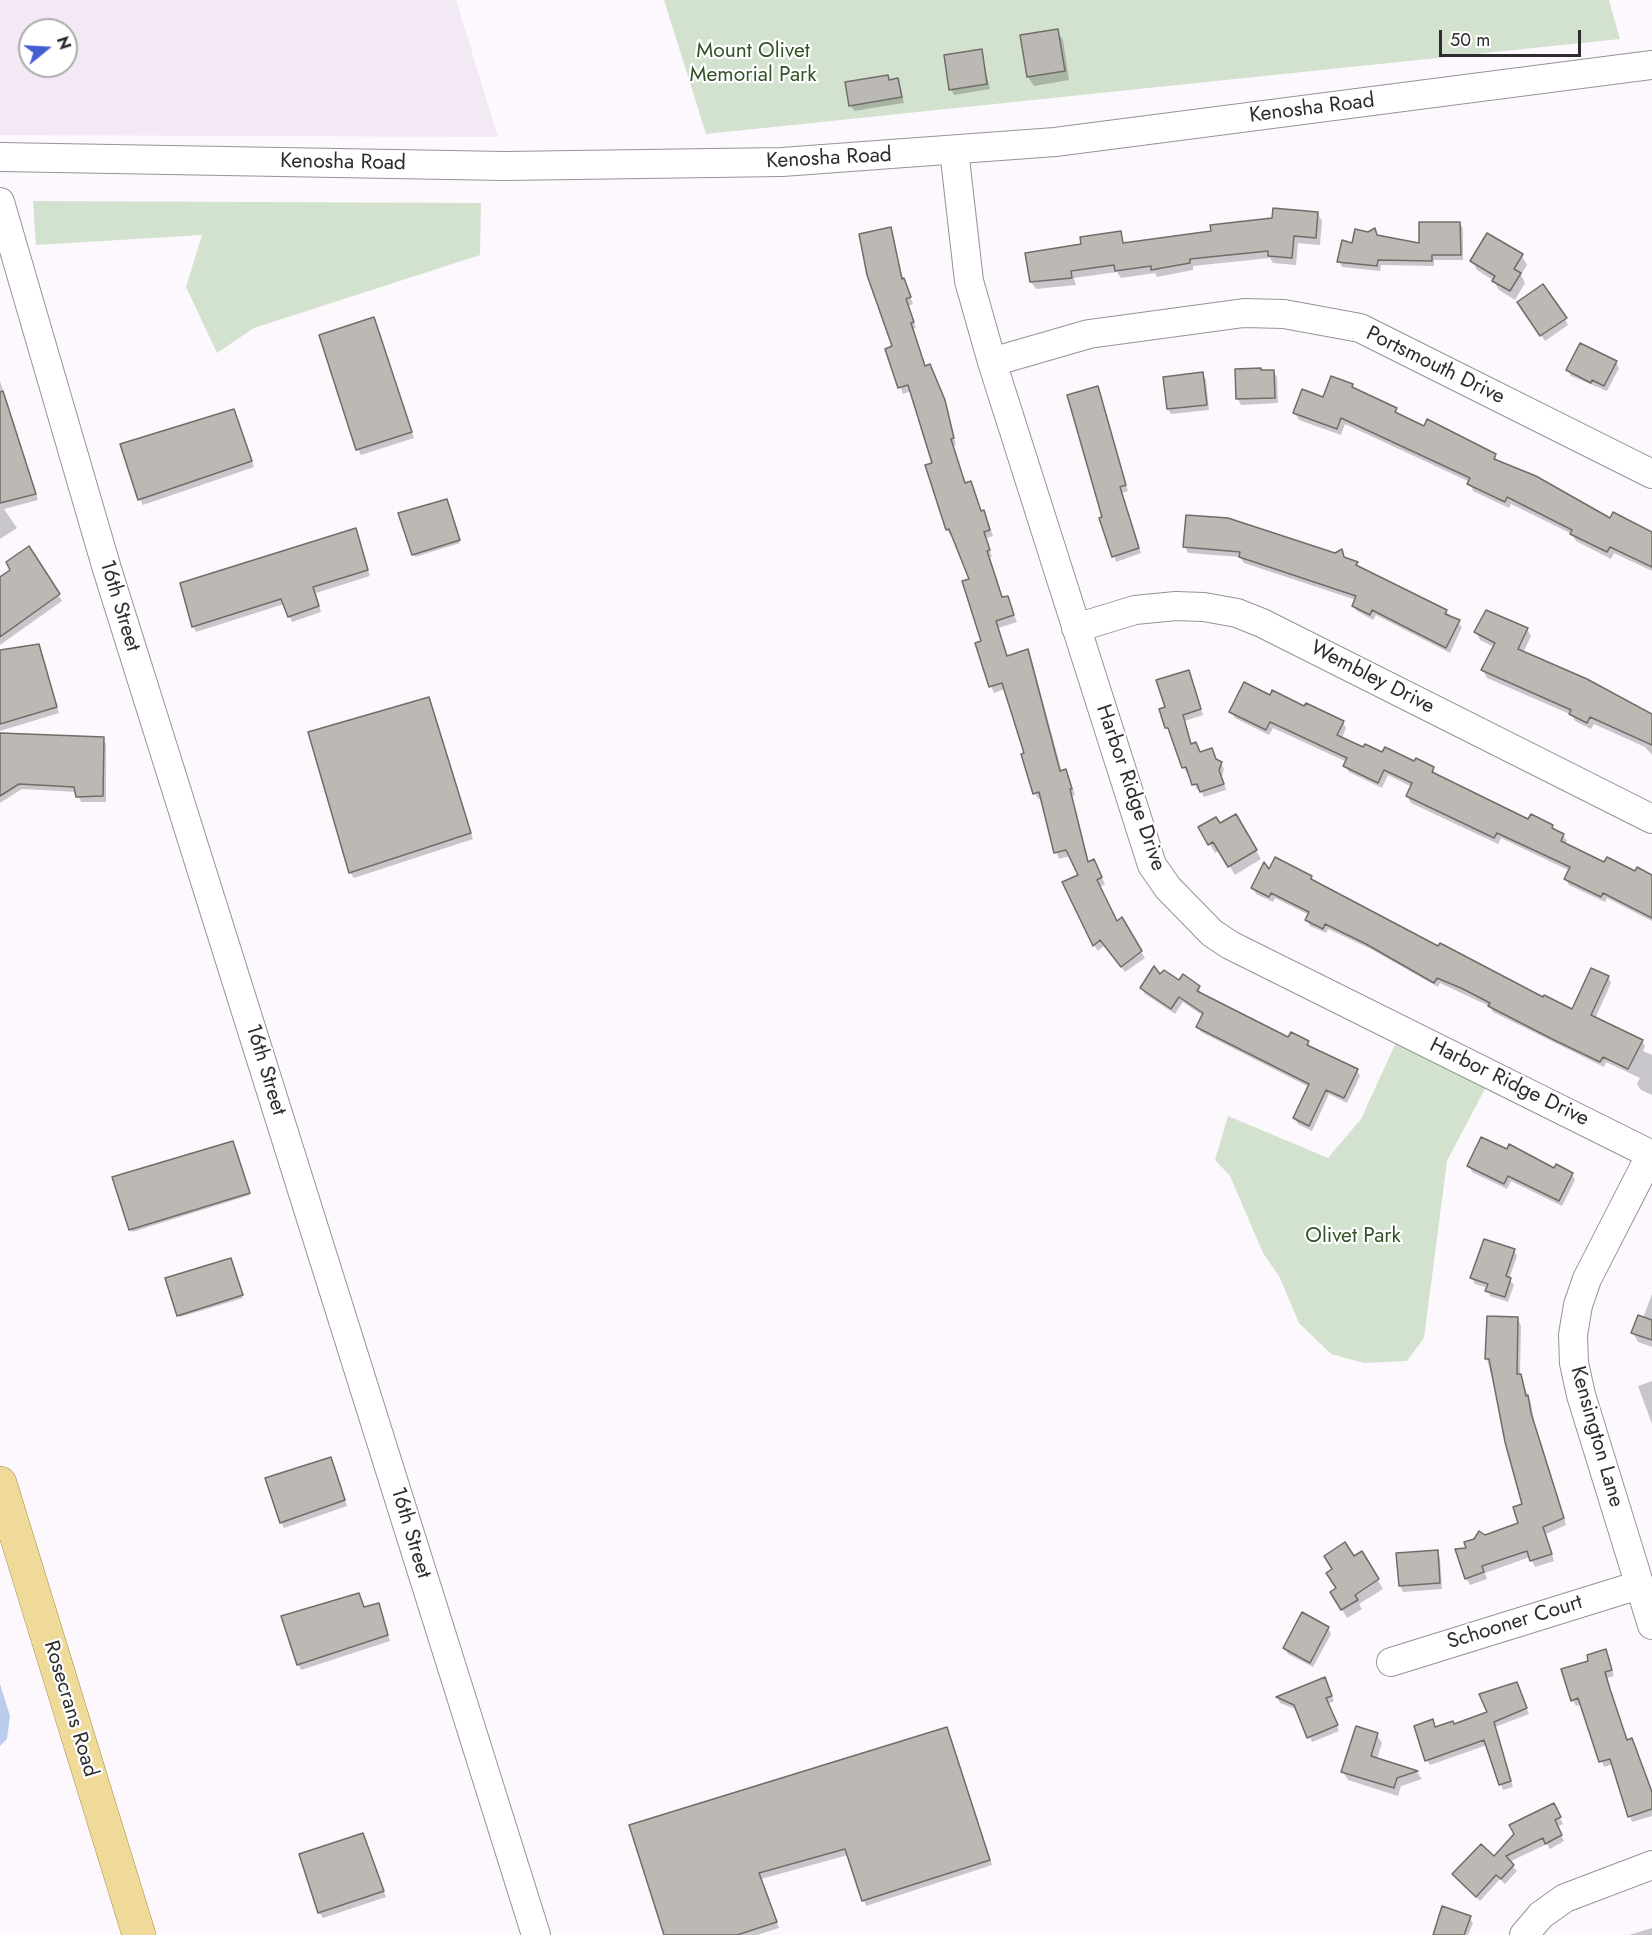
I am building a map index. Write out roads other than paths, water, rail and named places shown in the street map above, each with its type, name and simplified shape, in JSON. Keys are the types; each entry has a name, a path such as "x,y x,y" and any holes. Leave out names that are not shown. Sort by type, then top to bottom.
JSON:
{"main road":[{"name":"Rosecrans Road","path":"0,1483 139,1935"}],"street":[{"name":"Kenosha Road","path":"0,157 517,166 782,162 1055,142 1652,65"},
{"name":"Harbor Ridge Drive","path":"954,150 969,281 992,362 1152,865 1167,888 1212,933 1230,945 1651,1154"},
{"name":"16th Street","path":"0,202 107,569 536,1935"},
{"name":"Portsmouth Drive","path":"992,362 1089,334 1244,313 1284,314 1360,328 1652,474"},
{"name":"Wembley Drive","path":"1076,628 1135,610 1176,606 1204,607 1237,614 1273,628 1652,819"},
{"name":"Kensington Lane","path":"1651,1154 1587,1279 1578,1305 1573,1335 1574,1363 1581,1395 1652,1625"},
{"name":"Schooner Court","path":"1392,1662 1639,1585"},
{"path":"1524,1935 1541,1915 1565,1898 1652,1865"}],"water":[{"path":"0,1684 10,1716 7,1739 0,1746"}],"park label":[{"name":"Mount Olivet Memorial Park","path":"753,64"},
{"name":"Olivet Park","path":"1353,1237"}]}
